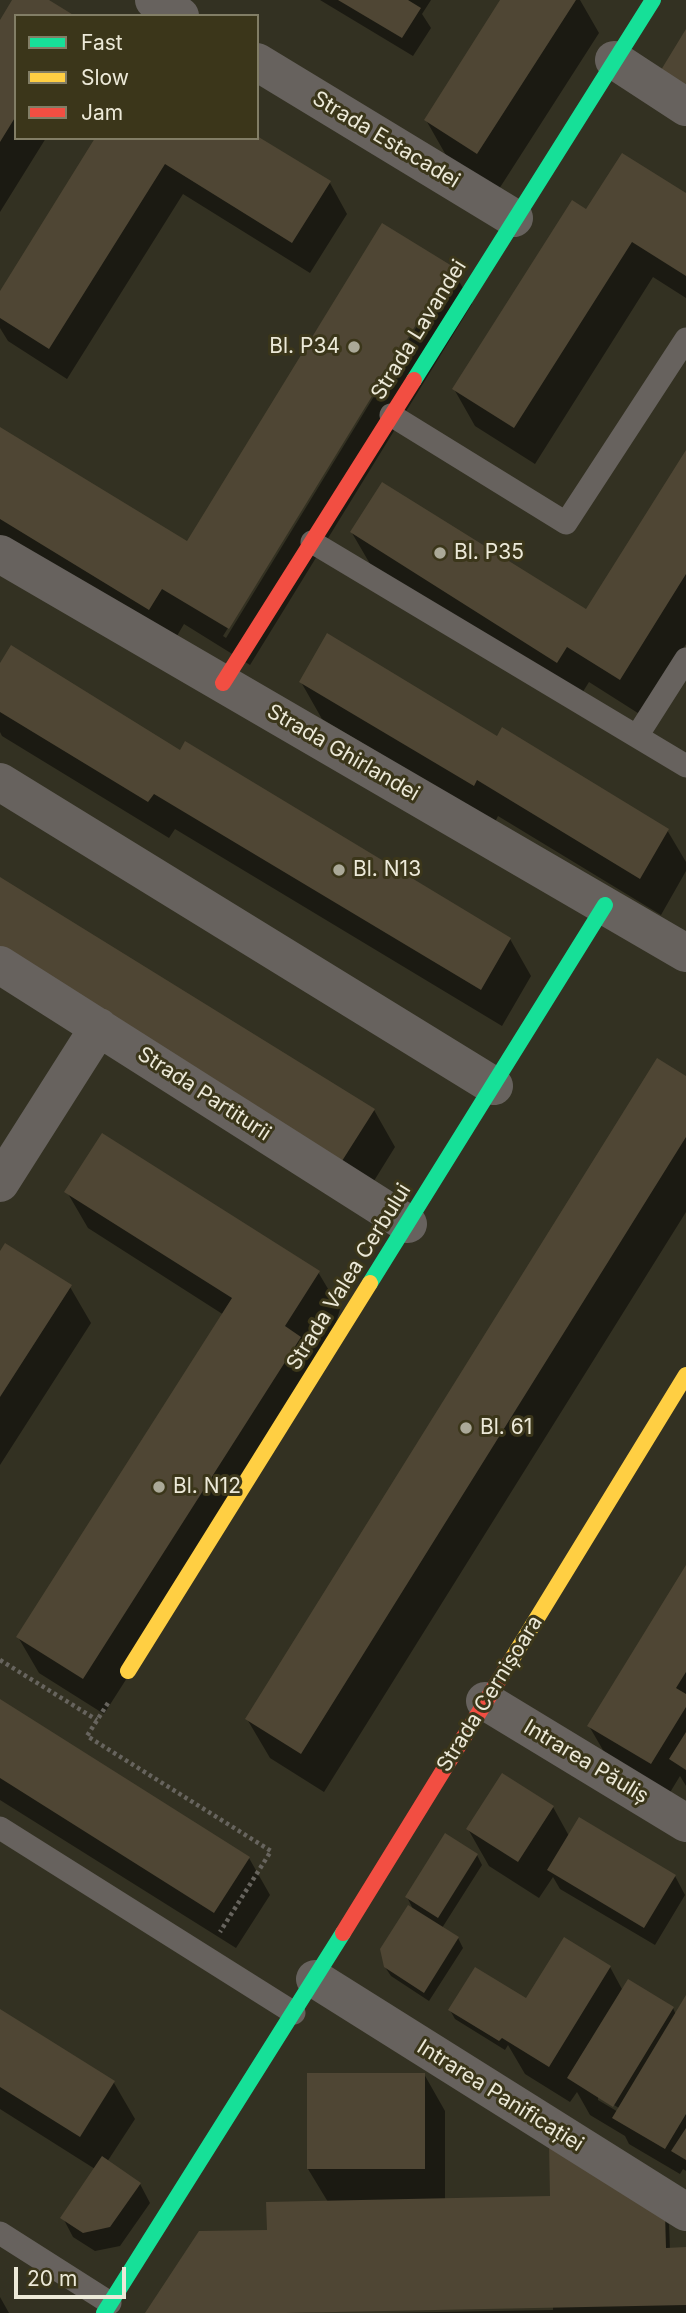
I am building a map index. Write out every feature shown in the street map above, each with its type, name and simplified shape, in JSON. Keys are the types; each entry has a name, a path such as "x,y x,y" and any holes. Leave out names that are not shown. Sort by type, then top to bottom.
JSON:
{"street":[{"path":"154,0 177,14"},
{"name":"Strada Lavandei","path":"223,683 653,0"},
{"path":"614,60 686,107"},
{"name":"Strada Estacadei","path":"259,63 514,218"},
{"name":"Strada Ghirlandei","path":"4,566 223,683 605,905 684,947"},
{"path":"0,782 494,1086"},
{"name":"Strada Valea Cerbului","path":"128,1671 605,905"},
{"name":"Strada Partiturii","path":"0,965 408,1224"},
{"path":"0,1183 99,1027"},
{"name":"Strada Cernișoara","path":"107,2308 294,2013 686,1375"},
{"name":"Intrarea Păuliș","path":"485,1701 686,1823"},
{"name":"Intrarea Panificației","path":"315,1979 686,2212"}],"lane":[{"path":"391,415 566,523 686,339"},
{"path":"312,542 686,766"},
{"path":"637,736 686,659"},
{"path":"0,1828 294,2013"},
{"path":"0,2233 107,2308"}],"path":[{"path":"0,1660 97,1720"},
{"path":"87,1736 271,1851 204,1956"}],"building":[{"path":"12,0 49,0 72,14 14,14 14,119 0,142 0,20"},
{"path":"338,0 408,0 421,8 402,38"},
{"path":"500,0 576,0 477,154 424,120"},
{"path":"686,29 686,86 661,70"},
{"path":"259,137 331,181 292,243 165,164 49,349 0,318 0,291 94,140 259,140"},
{"path":"622,153 686,193 686,276 632,242 514,428 452,389 572,200 586,209"},
{"name":"Bl. P34","path":"382,223 452,266 229,629 162,589 149,610 0,519 0,427 187,541"},
{"name":"Bl. P35","path":"686,450 686,574 620,680 567,647 557,663 350,532 382,482 586,609"},
{"path":"327,633 497,736 502,727 669,829 640,879 477,780 474,786 299,682"},
{"name":"Bl. N13","path":"11,645 180,750 185,741 511,938 481,990 154,794 148,802 0,712 0,663"},
{"path":"0,877 375,1109 342,1161 0,949"},
{"name":"Bl. 61","path":"657,1058 686,1076 686,1137 301,1754 245,1719"},
{"name":"Bl. N12","path":"102,1133 320,1271 285,1326 301,1337 83,1679 16,1637 232,1298 64,1192"},
{"path":"5,1243 72,1285 0,1397 0,1251"},
{"path":"686,1565 686,1672 676,1688 686,1694 686,1707 651,1764 587,1726"},
{"path":"0,1699 250,1857 214,1913 0,1778"},
{"path":"686,1732 686,1770 669,1759"},
{"path":"502,1773 554,1806 518,1862 466,1829"},
{"path":"579,1817 676,1875 644,1928 547,1870"},
{"path":"445,1833 478,1854 438,1918 405,1897"},
{"path":"408,1905 459,1937 424,1993 384,1967 380,1949"},
{"path":"564,1937 611,1966 549,2067 502,2038 499,2041 448,2010 475,1967 526,1998"},
{"path":"628,1979 674,2007 613,2107 567,2078"},
{"path":"686,1995 686,2114 665,2149 612,2118"},
{"path":"0,2009 115,2081 80,2137 0,2087"},
{"path":"307,2073 425,2073 425,2169 307,2169"},
{"path":"686,2128 686,2160 671,2151"},
{"path":"549,2142 665,2213 666,2248 686,2247 686,2305 145,2313 199,2231 267,2230 266,2202 550,2196"},
{"path":"102,2156 141,2183 110,2227 83,2233 60,2218"}],"traffic: fast":[{"path":"414,380 653,0"},
{"path":"370,1283 605,905"},
{"path":"104,2313 343,1933"}],"traffic: slow":[{"path":"128,1671 370,1283"},
{"path":"512,1659 686,1375"}],"traffic: jam":[{"path":"223,683 414,380"},
{"path":"343,1933 512,1659"}],"place":[{"name":"Bl. P34","path":"354,347"},
{"name":"Bl. P35","path":"440,553"},
{"name":"Bl. N13","path":"339,870"},
{"name":"Bl. 61","path":"466,1428"},
{"name":"Bl. N12","path":"159,1487"}]}
